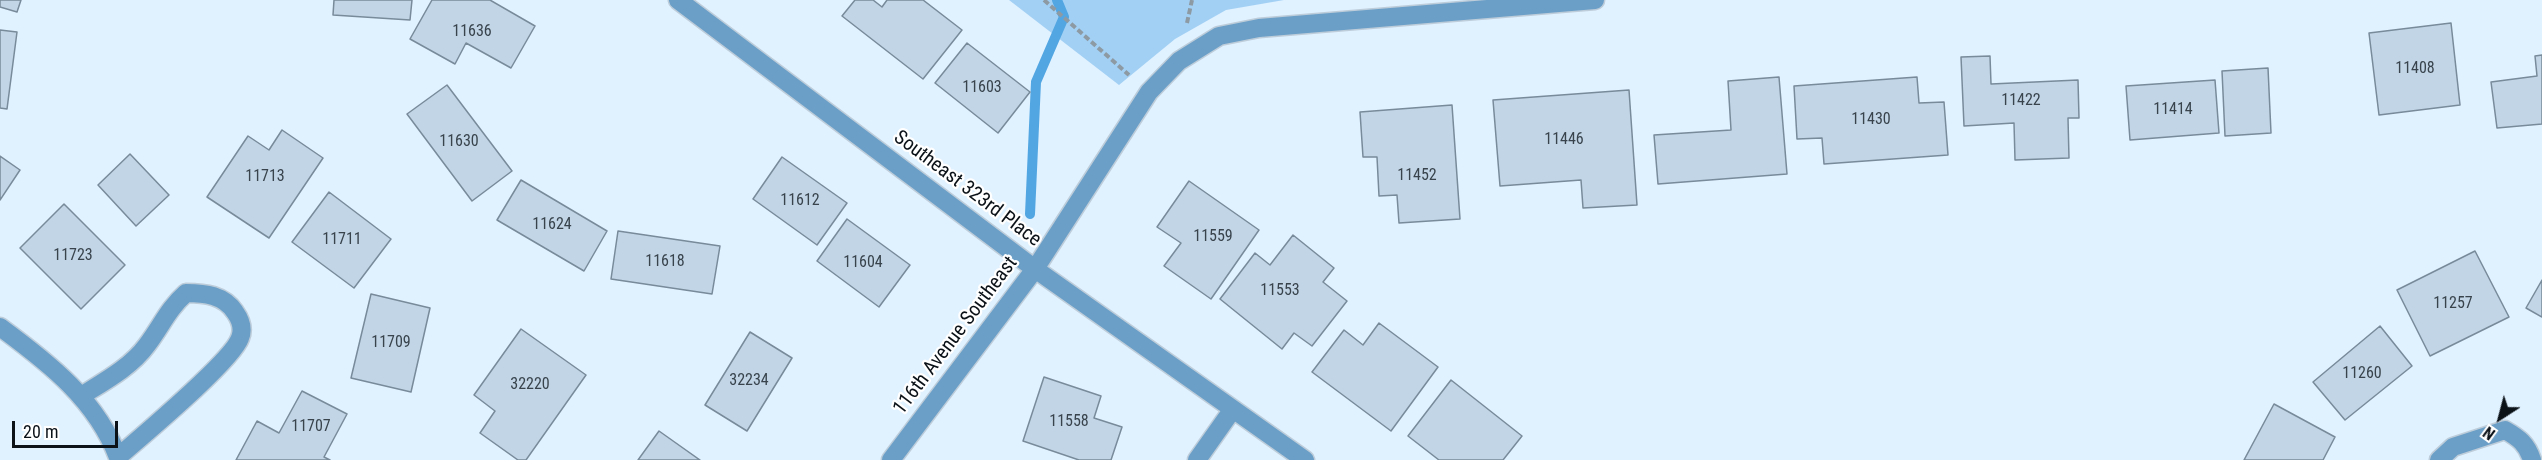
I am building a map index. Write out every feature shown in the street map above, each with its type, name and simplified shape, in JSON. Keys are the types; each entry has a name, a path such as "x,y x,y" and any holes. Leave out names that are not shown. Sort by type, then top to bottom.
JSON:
{"street":[{"name":"Southeast 323rd Place","path":"678,0 1035,269 1233,409 1298,458"},
{"name":"116th Avenue Southeast","path":"891,460 1035,269 1149,92 1179,61 1220,36 1259,28 1595,0"},
{"path":"0,327 52,366 81,396 108,434 119,459 222,363 240,338 241,321 230,304 207,292 186,293 170,308 147,346 122,370 81,396"},
{"path":"1197,460 1233,409"},
{"path":"2439,460 2453,447 2505,430 2521,440 2528,448 2532,460"}],"path":[{"path":"1044,0 1149,92"}],"shaded area":[{"path":"1009,0 1284,0 1226,10 1175,39 1119,85"}],"building":[{"path":"0,0 21,0 17,12 0,7"},
{"path":"334,0 412,0 410,20 333,15"},
{"path":"432,0 490,0 535,26 511,68 466,43 455,64 410,39"},
{"path":"855,0 873,0 882,7 887,0 923,0 962,30 923,79 842,16"},
{"path":"2451,23 2460,105 2379,115 2369,33"},
{"path":"0,30 17,32 7,109 0,108"},
{"path":"967,43 1030,92 998,133 935,83"},
{"path":"2542,55 2542,124 2497,128 2491,82 2537,76 2535,56"},
{"path":"1990,56 1991,84 2078,80 2079,118 2068,118 2069,158 2015,160 2014,123 1964,126 1961,57"},
{"path":"2268,68 2271,133 2225,136 2222,71"},
{"path":"1779,77 1787,174 1658,184 1654,135 1731,130 1728,81"},
{"path":"1917,77 1919,103 1944,102 1948,155 1824,164 1822,138 1797,139 1794,86"},
{"path":"2215,80 2219,133 2130,140 2126,86"},
{"path":"447,85 512,171 472,201 407,114"},
{"path":"1629,90 1637,205 1583,208 1581,180 1500,186 1493,100"},
{"path":"1452,105 1460,219 1399,223 1397,195 1379,196 1377,157 1363,157 1360,112"},
{"path":"282,130 323,158 269,238 207,197 248,136 269,150"},
{"path":"130,154 169,195 136,226 98,185"},
{"path":"0,156 20,170 0,200"},
{"path":"782,157 847,203 817,245 753,199"},
{"path":"521,180 607,231 584,271 497,220"},
{"path":"1189,181 1259,230 1211,299 1164,266 1181,243 1157,227"},
{"path":"329,192 391,239 354,288 292,242"},
{"path":"64,204 125,265 81,309 20,248"},
{"path":"847,219 910,265 879,307 817,261"},
{"path":"618,231 720,246 712,294 611,279"},
{"path":"1293,235 1334,268 1323,282 1347,301 1312,346 1294,333 1282,349 1220,299 1255,253 1270,265"},
{"path":"2475,251 2509,317 2430,356 2397,290"},
{"path":"2542,280 2542,317 2526,308"},
{"path":"371,294 430,308 411,392 351,378"},
{"path":"1379,323 1438,367 1391,431 1312,372 1344,330 1363,345"},
{"path":"2380,326 2412,366 2345,420 2313,382"},
{"path":"521,329 586,375 526,460 518,460 480,433 495,411 474,395"},
{"path":"750,332 792,358 747,431 705,405"},
{"path":"1044,377 1101,396 1094,418 1122,427 1111,460 1079,460 1023,441"},
{"path":"1451,380 1522,436 1503,460 1439,460 1408,436"},
{"path":"302,391 347,414 324,457 330,460 236,460 257,421 279,433"},
{"path":"2274,404 2335,437 2323,460 2244,460"},
{"path":"659,431 700,460 638,460"}],"waterway":[{"path":"1030,214 1036,82 1064,17 1057,0"}]}
